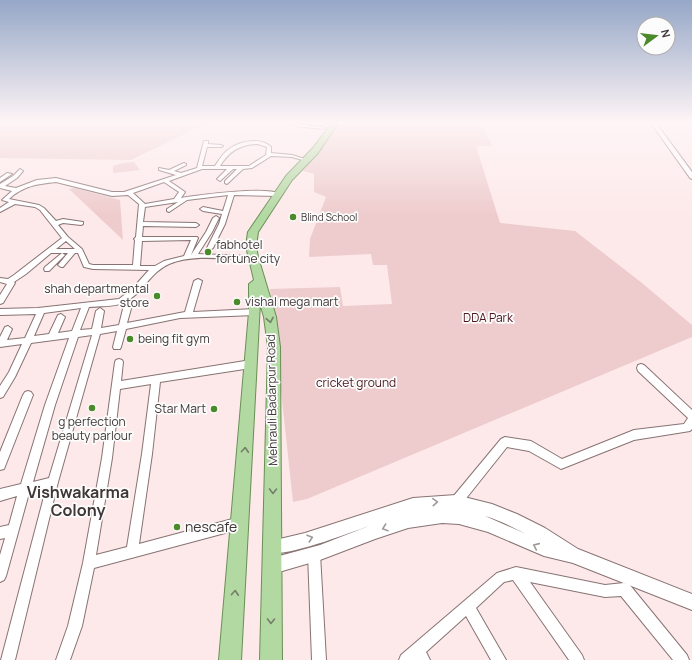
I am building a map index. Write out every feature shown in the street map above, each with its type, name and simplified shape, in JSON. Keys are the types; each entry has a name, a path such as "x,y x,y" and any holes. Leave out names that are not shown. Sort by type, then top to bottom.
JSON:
{"main road":[{"name":"Mehrauli Badarpur Road","path":"271,660 274,347 270,317 259,304 246,240 249,231 275,194 304,159 311,154"},
{"name":"Mehrauli Badarpur Road","path":"230,660 251,364 259,304 251,238 256,225 275,194"}],"street":[{"path":"199,169 203,154"},
{"path":"217,167 226,154"},
{"path":"0,180 7,175 39,181 56,180 112,194 129,193 199,169 217,167 251,167 268,154 278,154 304,159"},
{"path":"676,154 692,177"},
{"path":"681,154 692,170"},
{"path":"170,171 184,164"},
{"path":"220,179 231,168"},
{"path":"227,182 241,168"},
{"path":"162,169 183,175"},
{"path":"19,178 20,171"},
{"path":"0,186 19,178"},
{"path":"39,181 16,190 5,200 39,207 66,238 73,254 89,267 157,268 189,257 203,256 249,258"},
{"path":"166,181 182,192 176,200"},
{"path":"0,186 16,190"},
{"path":"142,206 232,193 252,192 275,194"},
{"path":"129,193 140,200 142,206 137,239 136,267"},
{"path":"210,248 221,228 232,193"},
{"path":"169,210 185,199"},
{"path":"0,210 14,202"},
{"path":"203,209 226,213"},
{"path":"189,257 216,218"},
{"path":"54,224 63,221 81,223"},
{"path":"140,224 196,225"},
{"path":"0,280 10,281 19,276 51,253 66,238"},
{"path":"137,239 196,238 189,257"},
{"path":"51,253 73,254"},
{"path":"51,253 73,254"},
{"path":"61,265 73,254"},
{"path":"47,269 73,254"},
{"path":"0,312 42,310 123,300 157,268"},
{"path":"0,301 10,281"},
{"path":"188,315 198,281"},
{"path":"0,576 14,530 24,489 74,334 86,304"},
{"path":"1,344 96,331 259,304"},
{"path":"117,346 120,327 128,305"},
{"path":"0,394 28,341 42,310"},
{"path":"8,660 53,482 96,331 100,311"},
{"path":"52,337 61,317"},
{"path":"1,344 8,329"},
{"path":"63,660 75,626 89,563 110,438 119,362"},
{"path":"115,386 251,364"},
{"path":"641,368 692,416"},
{"path":"132,552 147,454 156,380"},
{"path":"0,465 28,395"},
{"path":"456,502 505,442 531,446 560,464 629,436 687,428 692,420"},
{"path":"0,495 53,482"},
{"path":"272,547 305,540 413,505 456,502 492,511 512,519 546,536 573,555 692,602"},
{"path":"272,566 314,554 387,527 415,519 448,516 488,524 545,550 559,554 573,555"},
{"path":"89,563 240,523"},
{"path":"0,533 14,530"},
{"path":"314,554 319,660"},
{"path":"516,573 577,660"},
{"path":"406,660 420,655 467,606 501,577 516,573 605,591 624,589 682,660"},
{"path":"467,606 499,660"}],"green space":[{"path":"0,154 144,154 131,160 0,158"},
{"name":"DDA Park","path":"316,154 478,154 500,223 575,231 642,283 692,325 692,337 307,499 293,502 270,289 340,287 343,306 392,304 387,265 373,265 371,254 309,257 310,239 326,197 314,192 314,174 303,171"},
{"path":"134,162 140,170 113,173 113,166 122,163"},
{"path":"75,188 120,200 123,240 69,189"}],"place":[{"name":"Blind School","path":"293,217"},
{"name":"fabhotel fortune city","path":"208,252"},
{"name":"shah departmental store","path":"157,296"},
{"name":"vishal mega mart","path":"237,302"},
{"name":"being fit gym","path":"130,339"},
{"name":"g perfection beauty parlour","path":"92,408"},
{"name":"Star Mart","path":"214,409"},
{"name":"nescafe","path":"177,527"}],"district":[{"name":"Vishwakarma Colony","path":"78,501"}],"park label":[{"name":"cricket ground","path":"356,383"}]}
